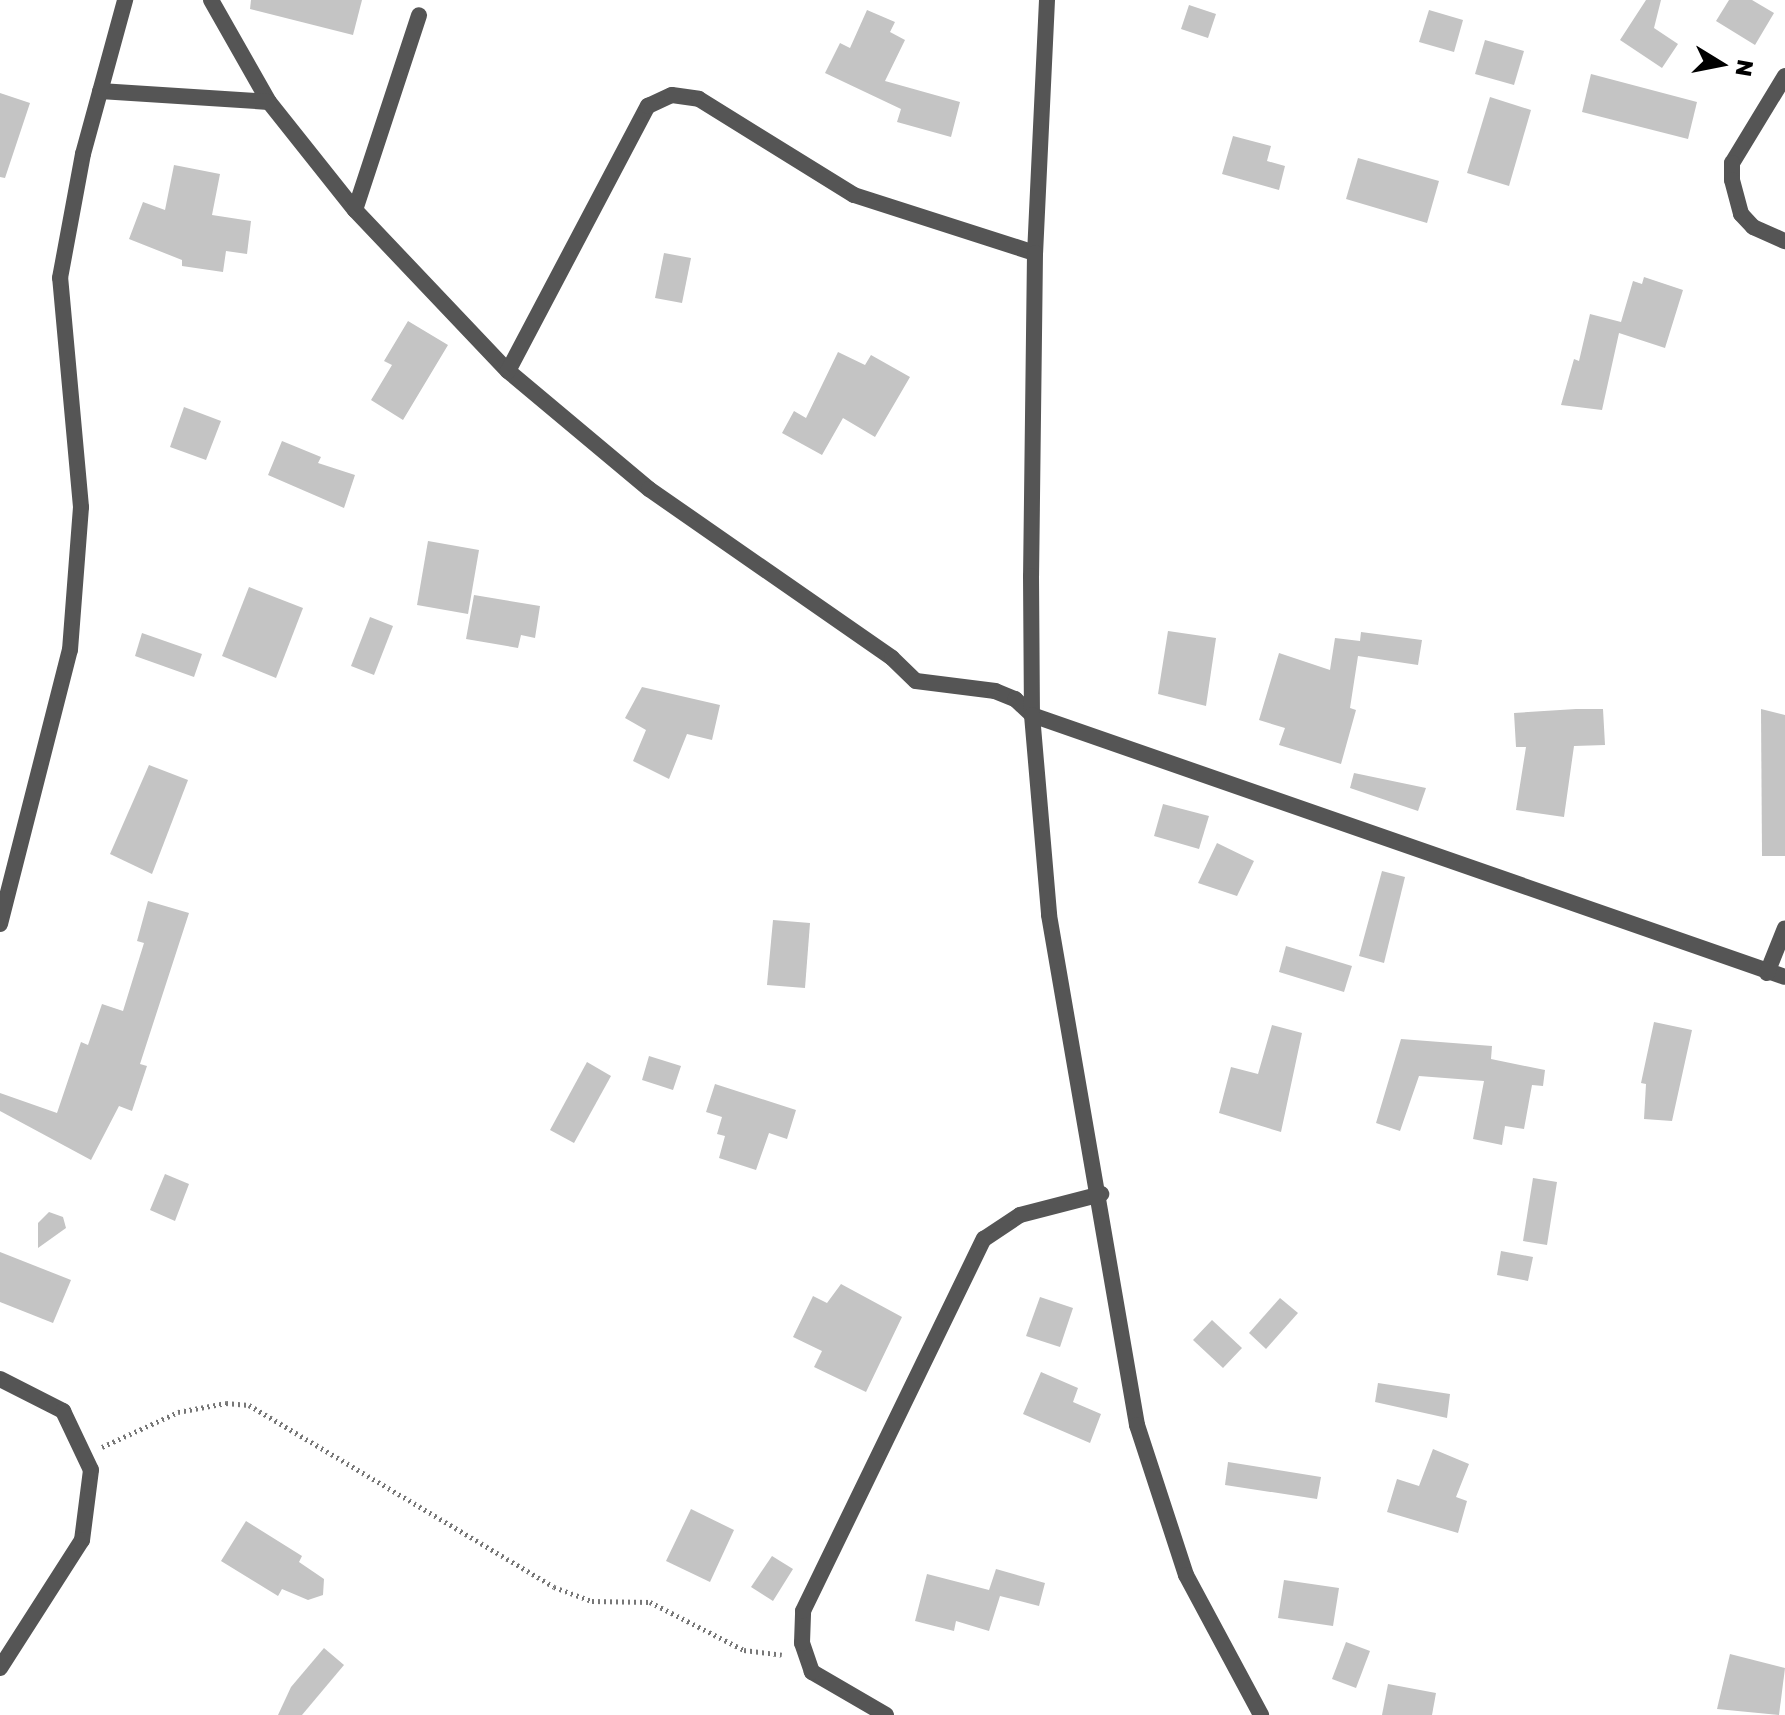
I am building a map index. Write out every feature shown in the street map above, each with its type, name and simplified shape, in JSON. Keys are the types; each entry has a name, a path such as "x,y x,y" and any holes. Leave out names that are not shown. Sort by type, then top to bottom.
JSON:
{"street":[{"path":"0,924 70,650 81,507 60,278 100,91 125,0"},
{"path":"211,0 269,102 355,210 508,371 649,489 892,658 916,681 995,691 1015,699 1032,715 1785,977"},
{"path":"1047,0 1035,253 1032,715 1049,915 1101,1194 1137,1425 1162,1512 1186,1575 1261,1715"},
{"path":"355,210 419,15"},
{"path":"1785,76 1732,163 1732,180 1741,214 1753,227 1785,241"},
{"path":"100,91 269,102"},
{"path":"508,371 648,106 672,95 699,99 854,195 1035,253"},
{"path":"1767,973 1785,928"},
{"path":"886,1715 812,1672 805,1658 803,1611 984,1239 1020,1215 1078,1203 1101,1194"},
{"path":"0,1379 63,1411 87,1454 90,1505 82,1540 0,1668"}],"path":[{"path":"87,1454 178,1412 226,1403 249,1405 554,1587 592,1601 650,1602 744,1650 805,1658"}],"building":[{"path":"251,0 362,0 353,35 250,9"},
{"path":"1646,0 1661,0 1654,28 1678,44 1662,68 1620,40"},
{"path":"1729,0 1752,0 1774,13 1755,45 1716,21"},
{"path":"1189,5 1216,14 1208,38 1181,29"},
{"path":"867,10 895,22 890,32 905,40 885,81 960,102 951,137 897,122 901,109 825,73 840,43 850,48"},
{"path":"1429,10 1463,20 1454,52 1419,42"},
{"path":"1485,40 1524,51 1514,85 1475,74"},
{"path":"1591,74 1697,102 1688,139 1582,112"},
{"path":"0,93 30,103 5,178 0,177"},
{"path":"1490,97 1531,110 1509,186 1467,173"},
{"path":"1233,136 1271,146 1267,161 1285,166 1279,190 1222,174"},
{"path":"1358,158 1439,181 1427,223 1346,199"},
{"path":"174,165 220,174 212,215 251,221 247,254 226,251 223,272 182,266 182,260 129,239 143,202 165,210"},
{"path":"664,253 691,258 682,303 655,298"},
{"path":"1644,277 1683,290 1665,348 1619,333 1602,410 1561,405 1574,359 1579,361 1590,314 1621,322 1633,281 1642,284"},
{"path":"408,321 448,345 403,420 371,400 392,365 384,361"},
{"path":"838,352 865,365 871,355 910,377 875,437 843,418 822,455 782,433 794,411 806,418"},
{"path":"184,407 221,421 206,460 170,447"},
{"path":"282,441 321,457 318,463 355,475 344,508 268,475"},
{"path":"428,541 479,550 468,614 417,605"},
{"path":"249,587 303,608 276,678 222,656"},
{"path":"474,595 540,606 535,638 521,635 518,648 466,639"},
{"path":"370,617 393,626 374,675 351,666"},
{"path":"1168,631 1216,638 1206,706 1158,694"},
{"path":"1361,632 1422,640 1418,665 1358,656 1350,708 1356,710 1341,764 1279,745 1285,728 1259,720 1279,653 1330,670 1335,638 1360,641"},
{"path":"142,633 202,654 194,677 135,656"},
{"path":"642,687 720,705 712,740 687,734 669,779 633,761 646,730 625,718"},
{"path":"1603,709 1605,745 1574,746 1564,817 1516,810 1526,747 1516,747 1514,713"},
{"path":"1761,709 1785,715 1785,856 1762,856"},
{"path":"149,765 188,780 152,874 110,854"},
{"path":"1354,773 1426,788 1418,811 1350,788"},
{"path":"1163,804 1209,816 1199,849 1154,836"},
{"path":"1217,843 1254,861 1237,896 1198,883"},
{"path":"1382,871 1405,877 1384,963 1359,956"},
{"path":"148,901 189,913 140,1064 147,1066 132,1111 119,1106 91,1160 0,1111 0,1093 57,1113 81,1042 88,1045 102,1004 123,1011 144,943 137,941"},
{"path":"773,920 810,923 805,988 767,985"},
{"path":"1286,946 1352,966 1344,992 1279,972"},
{"path":"1654,1022 1692,1030 1672,1121 1644,1119 1646,1084 1641,1083"},
{"path":"1272,1025 1302,1033 1281,1132 1219,1113 1231,1067 1258,1074"},
{"path":"1401,1039 1492,1046 1491,1059 1545,1070 1543,1086 1532,1085 1524,1129 1505,1126 1502,1145 1473,1139 1484,1081 1419,1076 1400,1131 1376,1123"},
{"path":"649,1056 681,1066 673,1090 642,1080"},
{"path":"587,1062 611,1076 574,1143 550,1130"},
{"path":"715,1084 796,1110 787,1139 769,1133 756,1170 719,1158 725,1136 717,1134 722,1117 706,1112"},
{"path":"165,1174 189,1184 175,1221 150,1210"},
{"path":"1533,1178 1557,1182 1547,1245 1523,1241"},
{"path":"49,1212 63,1217 66,1228 38,1248 38,1223"},
{"path":"1501,1251 1533,1257 1528,1281 1497,1275"},
{"path":"0,1252 71,1280 53,1323 0,1302"},
{"path":"841,1284 902,1317 866,1392 814,1367 822,1351 793,1337 813,1296 827,1303"},
{"path":"1040,1297 1073,1308 1060,1347 1026,1336"},
{"path":"1280,1298 1298,1313 1266,1349 1249,1333"},
{"path":"1212,1320 1242,1348 1223,1368 1193,1340"},
{"path":"1041,1372 1078,1388 1073,1402 1101,1414 1090,1443 1023,1414"},
{"path":"1378,1383 1450,1394 1447,1418 1375,1402"},
{"path":"1433,1449 1469,1464 1456,1497 1467,1501 1458,1533 1387,1512 1397,1479 1419,1486"},
{"path":"1228,1462 1321,1477 1317,1499 1225,1485"},
{"path":"691,1509 734,1530 710,1582 666,1561"},
{"path":"246,1521 302,1556 299,1562 324,1579 323,1595 308,1600 282,1589 278,1596 221,1561"},
{"path":"772,1556 793,1569 773,1601 751,1587"},
{"path":"996,1569 1045,1583 1039,1606 1000,1596 989,1631 956,1621 954,1631 915,1621 927,1574 989,1590"},
{"path":"1284,1580 1339,1588 1333,1626 1278,1618"},
{"path":"1346,1642 1370,1651 1356,1688 1332,1679"},
{"path":"324,1648 344,1665 302,1715 278,1715 291,1687"},
{"path":"1730,1654 1785,1668 1779,1715 1717,1709"},
{"path":"1388,1684 1436,1693 1432,1715 1382,1715"}]}
